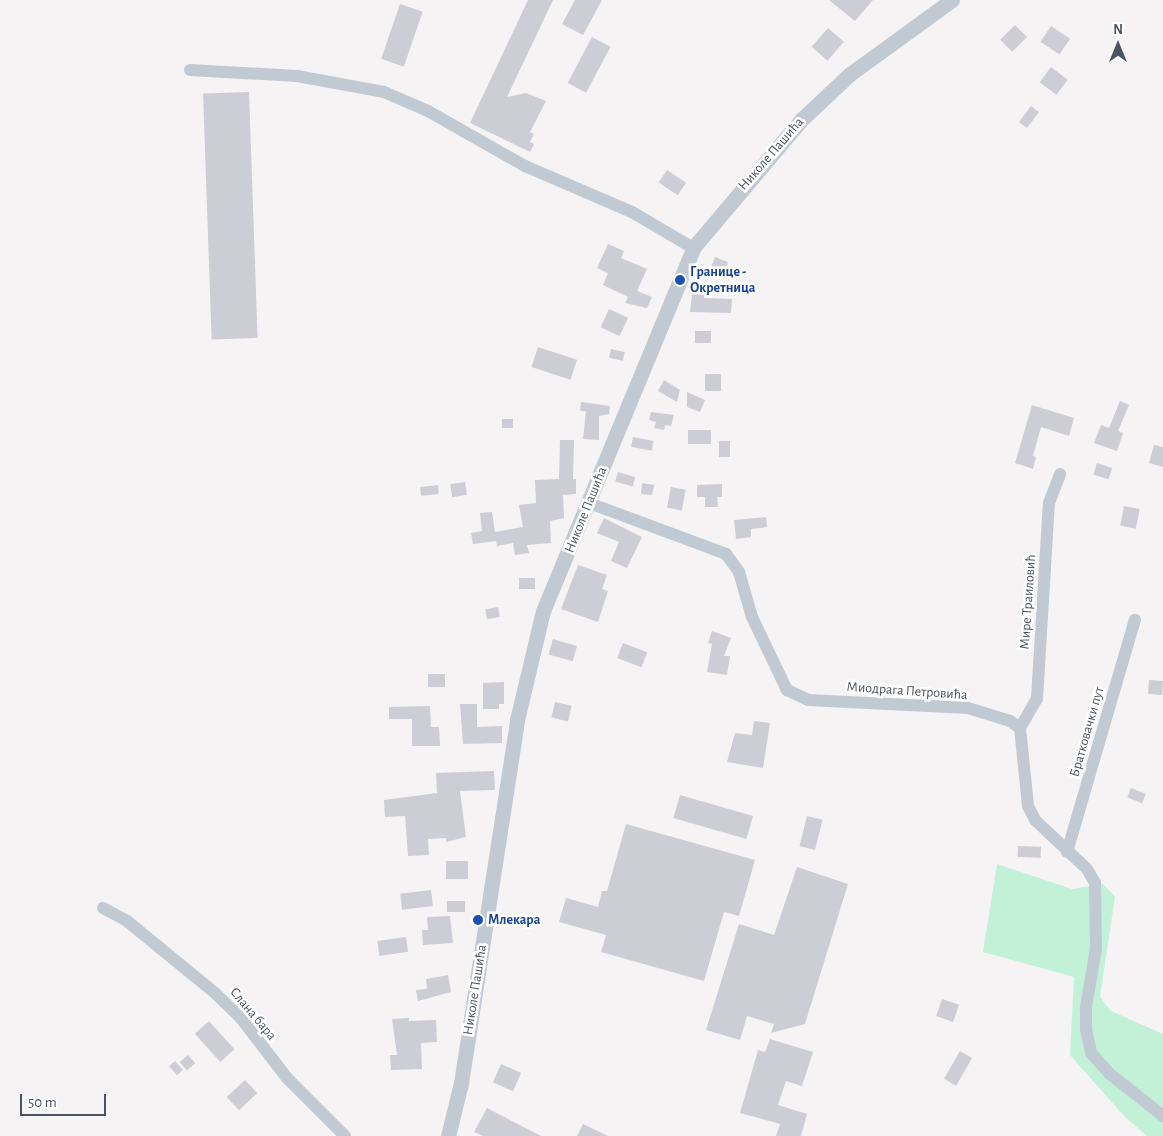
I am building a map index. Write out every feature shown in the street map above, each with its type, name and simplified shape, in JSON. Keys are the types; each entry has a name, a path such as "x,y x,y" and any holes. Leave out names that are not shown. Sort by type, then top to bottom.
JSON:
{"street":[{"name":"Николе Пашића","path":"448,1136 460,1083 518,720 543,611 693,248 802,119 850,74 952,0"},
{"path":"190,70 306,77 384,92 428,111 524,166 632,212 693,248"},
{"name":"Мире Траиловић","path":"1020,728 1037,698 1049,502 1060,474"},
{"name":"Миодрага Петровића","path":"589,503 726,554 739,572 752,617 787,690 808,700 968,708 1010,721 1020,728"},
{"name":"Братковачки пут","path":"1067,852 1135,620"},
{"path":"1020,728 1028,806 1035,820 1087,869 1096,891 1096,948 1086,1006 1086,1029 1091,1053 1110,1074 1163,1116"},
{"name":"Слана бара","path":"103,908 126,921 215,993 240,1017 287,1078 345,1136"}],"green space":[{"path":"997,864 1072,889 1103,884 1115,897 1100,997 1111,1011 1163,1034 1163,1136 1147,1136 1125,1117 1070,1055 1074,977 983,952"}],"building":[{"path":"528,0 553,0 507,97 526,93 546,101 530,132 534,134 530,142 534,144 530,152 470,123"},
{"path":"575,0 602,0 583,35 562,24"},
{"path":"829,0 873,0 855,21"},
{"path":"400,4 423,12 404,67 381,59"},
{"path":"1015,25 1027,37 1012,52 1000,40"},
{"path":"1051,26 1070,39 1059,55 1040,42"},
{"path":"828,28 844,42 827,61 812,47"},
{"path":"592,37 611,47 586,93 568,83"},
{"path":"1051,67 1068,80 1056,95 1040,82"},
{"path":"249,92 258,338 212,339 203,94"},
{"path":"1031,106 1039,112 1027,128 1019,122"},
{"path":"667,170 686,183 678,195 659,182"},
{"path":"608,244 624,251 621,258 647,269 637,291 652,297 647,308 625,303 628,297 603,285 608,273 597,268"},
{"path":"715,257 728,262 724,271 711,266"},
{"path":"693,286 706,288 704,298 732,299 731,313 690,312"},
{"path":"609,309 628,318 620,336 601,327"},
{"path":"695,331 711,331 711,343 695,343"},
{"path":"538,347 577,360 571,380 532,367"},
{"path":"611,349 625,352 623,361 609,358"},
{"path":"705,374 721,374 721,391 705,391"},
{"path":"664,380 680,390 677,402 658,391"},
{"path":"687,392 705,400 700,412 687,407"},
{"path":"1120,401 1129,405 1118,431 1123,433 1117,451 1094,443 1101,425 1109,428"},
{"path":"581,402 610,406 609,414 599,416 599,440 583,439 586,411 580,411"},
{"path":"1032,405 1074,418 1069,436 1041,427 1033,456 1036,457 1033,469 1015,463"},
{"path":"651,412 674,415 671,426 665,425 664,430 654,428 656,422 649,420"},
{"path":"502,419 513,419 513,428 502,428"},
{"path":"688,430 711,430 711,444 688,444"},
{"path":"633,437 654,441 652,451 631,447"},
{"path":"560,440 574,440 573,479 576,479 576,494 563,495 564,518 550,521 551,543 527,545 529,553 515,555 513,543 497,546 496,541 473,544 471,533 482,531 480,513 492,512 495,532 523,527 519,505 536,503 535,480 559,479"},
{"path":"719,441 730,441 730,457 719,457"},
{"path":"1154,445 1163,447 1163,467 1149,463"},
{"path":"1097,463 1112,468 1109,479 1093,474"},
{"path":"618,472 635,477 633,487 615,482"},
{"path":"465,482 467,495 452,497 450,484"},
{"path":"642,483 654,485 652,495 641,494"},
{"path":"722,484 722,497 717,497 718,507 705,507 705,497 697,497 697,485"},
{"path":"438,485 439,494 421,496 420,487"},
{"path":"671,487 686,490 682,510 667,508"},
{"path":"1124,506 1140,509 1136,529 1120,526"},
{"path":"766,517 767,527 751,529 751,537 736,539 734,520"},
{"path":"604,518 642,537 627,568 611,561 619,542 597,533"},
{"path":"578,565 607,575 602,589 608,591 598,622 561,609"},
{"path":"519,578 535,578 535,589 519,589"},
{"path":"498,607 500,617 487,619 485,609"},
{"path":"712,631 731,638 724,656 730,656 727,675 707,672 712,644 708,643"},
{"path":"553,639 577,646 573,661 549,654"},
{"path":"623,643 647,652 642,667 617,658"},
{"path":"428,674 445,674 445,687 428,687"},
{"path":"1149,680 1163,681 1162,695 1148,694"},
{"path":"504,682 504,704 499,704 499,709 483,709 483,683"},
{"path":"555,702 572,706 568,721 551,718"},
{"path":"460,704 477,704 477,727 502,726 502,743 463,744"},
{"path":"430,706 431,727 439,727 440,746 412,746 412,719 389,719 389,707"},
{"path":"754,721 770,723 763,768 727,762 735,733 752,735"},
{"path":"494,771 495,790 460,791 466,837 446,842 446,838 428,839 429,855 408,856 405,816 385,817 384,800 437,793 436,773"},
{"path":"1131,788 1146,794 1142,803 1127,797"},
{"path":"680,795 753,816 746,839 673,818"},
{"path":"807,816 823,820 815,850 800,846"},
{"path":"626,824 755,860 739,916 724,912 704,981 601,952 606,935 559,922 566,898 598,907 602,891 607,891"},
{"path":"1018,846 1041,847 1041,858 1018,857"},
{"path":"446,861 468,861 468,879 446,879"},
{"path":"797,867 848,884 805,1024 771,1033 774,1024 747,1016 740,1040 706,1030 739,924 774,935"},
{"path":"431,890 433,906 402,910 400,894"},
{"path":"447,901 465,901 465,912 447,912"},
{"path":"450,916 453,943 423,945 422,930 428,930 427,917"},
{"path":"406,937 408,952 379,956 377,941"},
{"path":"448,975 451,992 418,1001 416,990 427,989 426,979"},
{"path":"942,999 959,1005 953,1022 936,1016"},
{"path":"409,1018 409,1021 436,1020 437,1042 421,1043 422,1069 391,1070 390,1055 397,1055 392,1019"},
{"path":"209,1021 234,1049 220,1062 195,1034"},
{"path":"770,1039 813,1052 802,1086 786,1081 778,1105 807,1114 801,1136 776,1136 780,1124 740,1113 758,1050 765,1052"},
{"path":"960,1051 972,1058 956,1086 944,1079"},
{"path":"188,1055 195,1063 187,1071 180,1062"},
{"path":"175,1061 183,1070 177,1075 169,1066"},
{"path":"501,1064 521,1073 513,1091 493,1082"},
{"path":"245,1080 257,1093 239,1110 227,1097"},
{"path":"487,1108 541,1136 483,1136 474,1132"},
{"path":"583,1124 608,1136 577,1136"}],"place":[{"name":"Границе - Окретница","path":"680,280"},
{"name":"Млекара","path":"478,920"}]}
